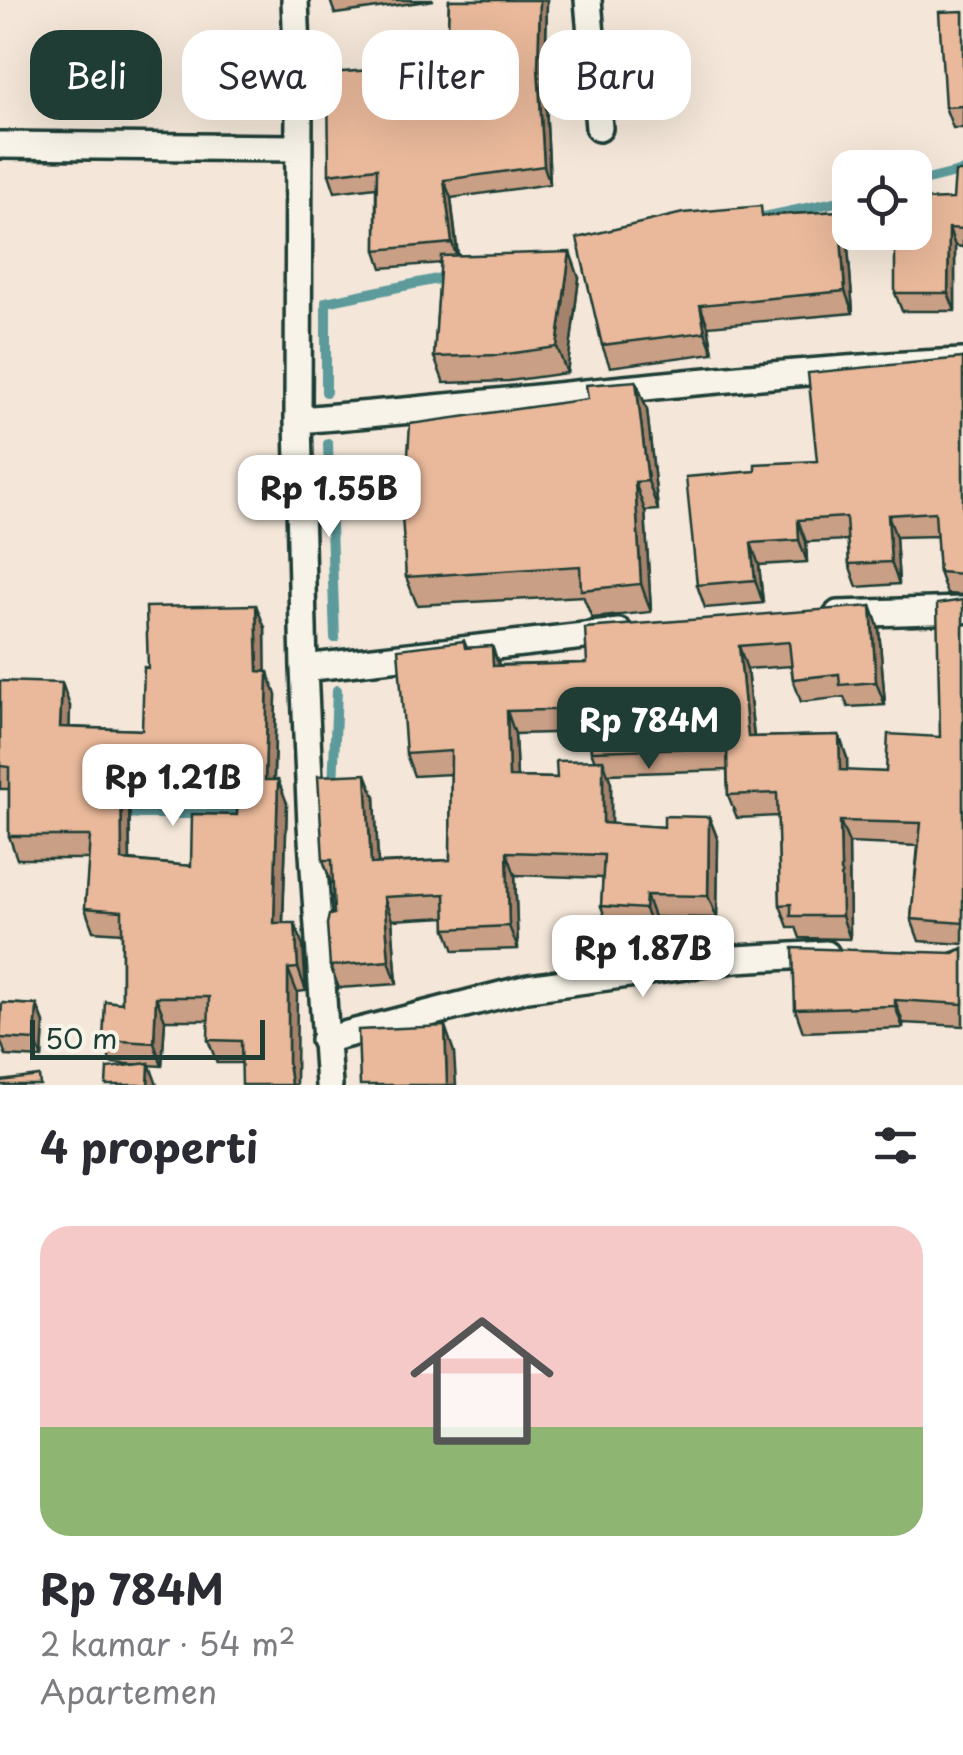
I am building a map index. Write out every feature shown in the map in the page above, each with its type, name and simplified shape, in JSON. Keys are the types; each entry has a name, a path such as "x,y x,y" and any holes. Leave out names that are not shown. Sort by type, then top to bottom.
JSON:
{"street":[{"path":"295,0 300,100 298,420 304,668 329,1085"},
{"path":"588,0 598,128"},
{"path":"0,145 298,148"},
{"path":"298,420 801,372 963,362"},
{"path":"822,615 963,610"},
{"path":"304,668 638,630"},
{"path":"324,1040 528,988 736,959 860,954"}],"building":[{"path":"449,0 540,0 539,120 544,166 444,180 452,243 376,250 377,168 329,174 328,120 342,120 342,72 362,71 362,120 519,120 519,30 448,30"},
{"path":"963,11 963,106 945,107 939,12"},
{"path":"955,172 963,172 963,229 949,228 948,293 895,293 895,250 932,250 932,200 953,199"},
{"path":"761,206 762,216 832,211 832,250 842,250 845,291 700,305 705,332 602,345 577,238 683,213"},
{"path":"570,252 557,347 500,355 434,357 441,256"},
{"path":"963,358 963,574 939,572 935,512 888,515 891,562 849,564 846,517 798,520 799,540 751,543 755,580 697,585 686,477 755,471 755,464 817,461 808,373"},
{"path":"636,381 648,481 635,482 641,584 581,590 580,566 406,577 401,500 405,499 410,424 588,399 586,385"},
{"path":"963,600 963,923 911,919 921,823 840,821 842,916 791,916 791,904 780,905 777,793 728,795 727,747 591,751 589,709 507,711 509,777 557,778 556,761 603,760 603,823 664,827 664,816 709,817 708,896 646,895 645,909 601,906 604,855 507,852 509,926 446,929 445,894 384,897 389,961 330,966 327,924 329,915 334,914 332,860 323,860 318,776 366,774 371,864 450,860 451,751 406,754 398,649 464,641 465,648 492,646 493,666 587,663 585,628 871,606 876,682 840,685 839,674 793,679 789,642 739,646 748,737 839,735 840,770 886,772 888,734 940,737 937,604"},
{"path":"256,605 258,671 268,672 265,780 278,780 274,923 295,923 298,968 288,969 291,1085 242,1085 241,1041 208,1040 209,997 156,997 154,1043 103,1040 105,1001 122,1003 122,911 85,908 90,836 9,836 9,767 0,766 0,681 62,683 60,727 142,730 144,667 148,668 146,607","holes":["121,763 239,767 237,815 192,814 191,866 122,860"]},
{"path":"793,948 954,953 963,948 963,1004 895,1000 895,1006 795,1009"},
{"path":"2,1003 37,1005 35,1040 0,1038"},
{"path":"445,1026 447,1085 360,1085 358,1030"},
{"path":"149,1063 148,1085 106,1085 107,1068"},
{"path":"39,1076 40,1085 0,1085 0,1081"}],"waterway":[{"path":"932,179 963,171"},
{"path":"759,218 832,203"},
{"path":"326,392 326,302 452,276"},
{"path":"328,444 335,638"},
{"path":"333,787 337,690"},
{"path":"116,814 249,814"}]}
